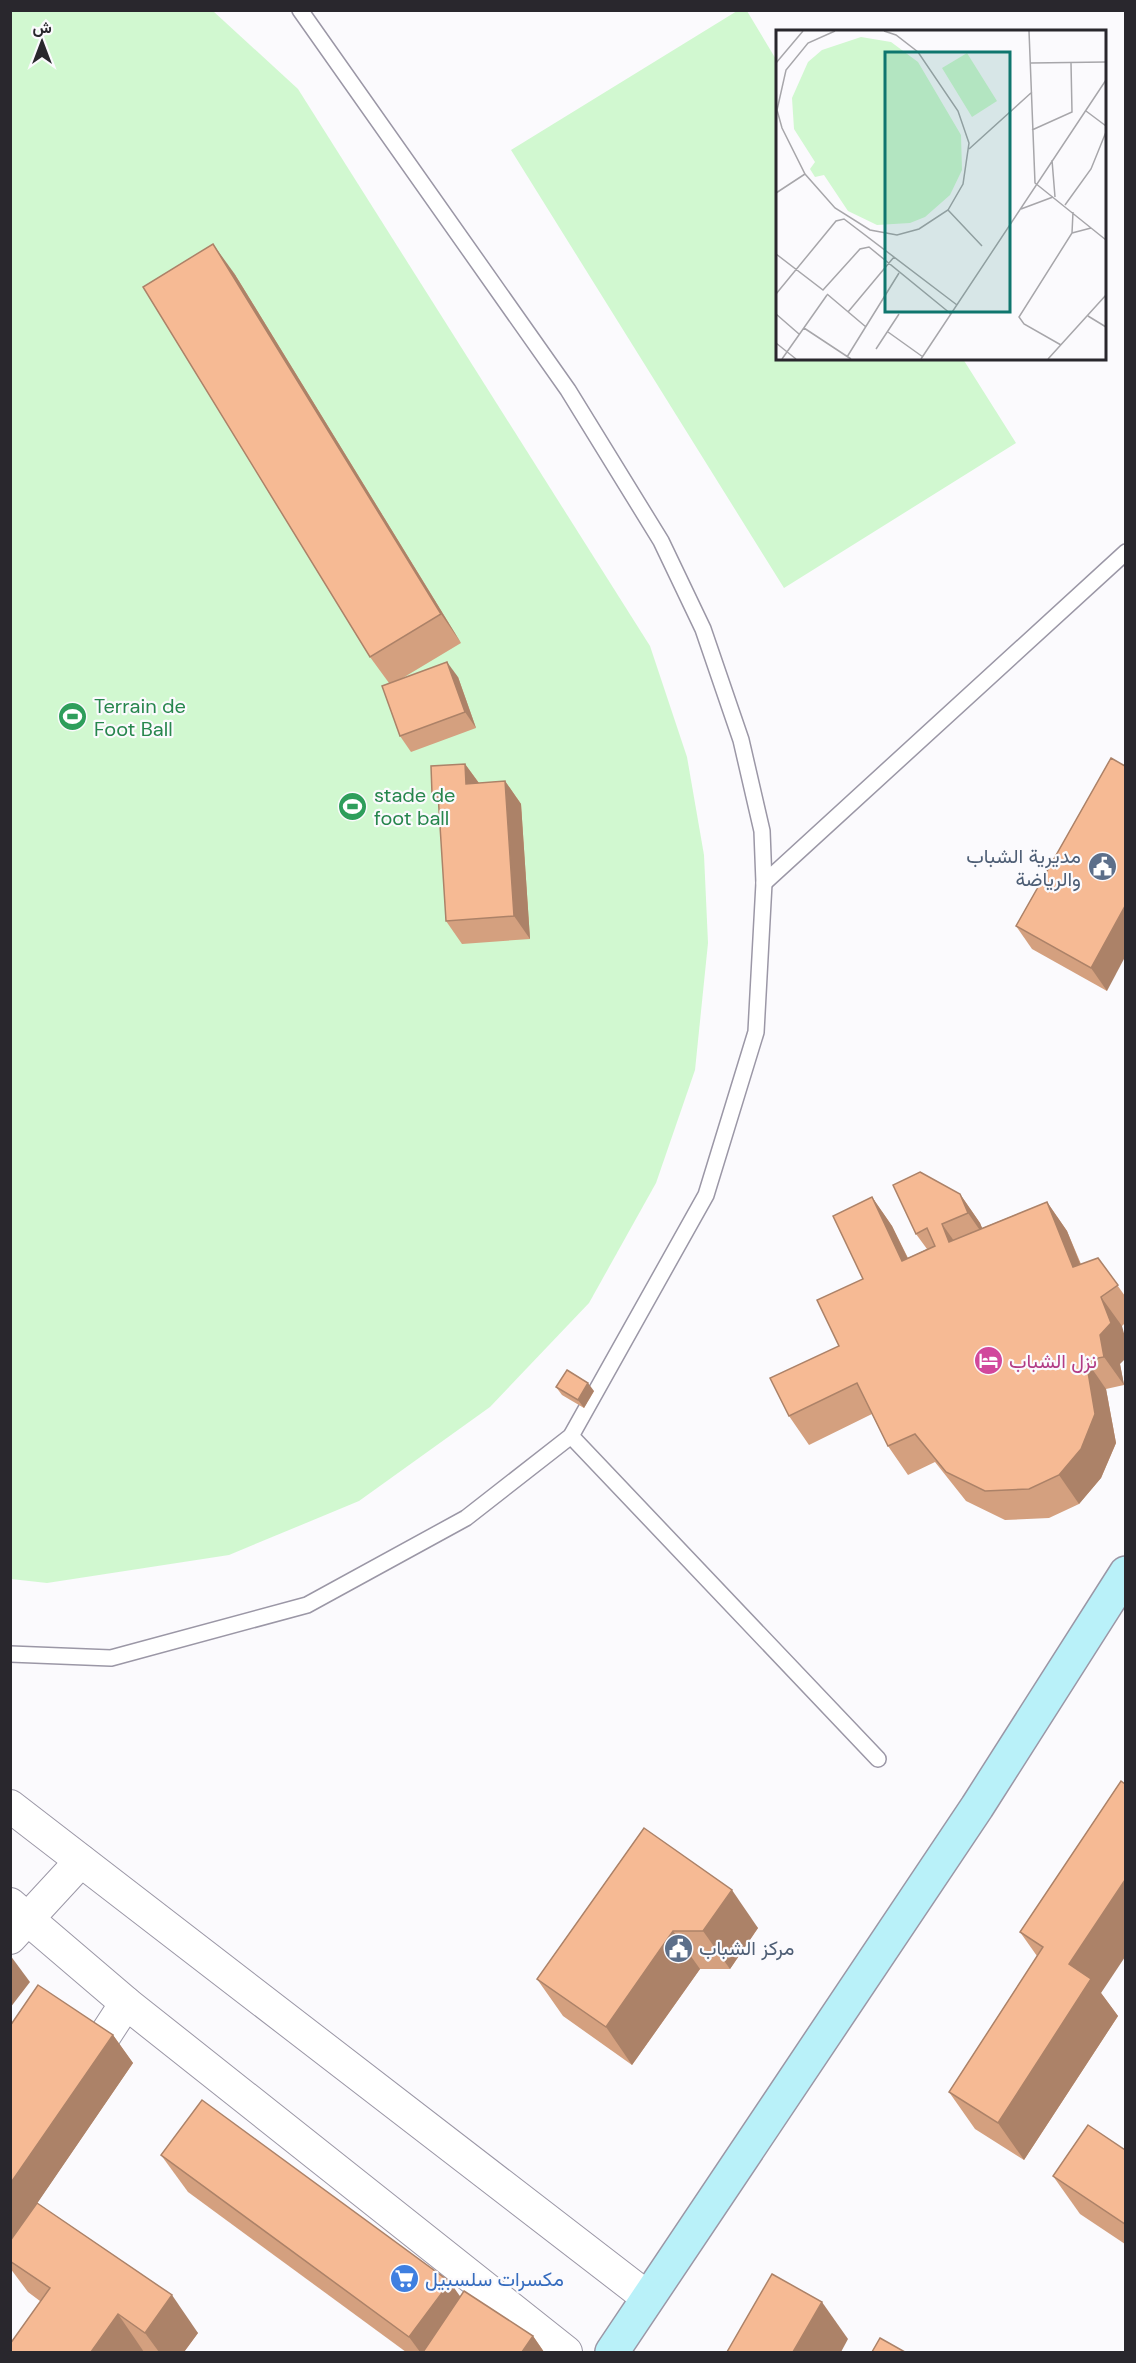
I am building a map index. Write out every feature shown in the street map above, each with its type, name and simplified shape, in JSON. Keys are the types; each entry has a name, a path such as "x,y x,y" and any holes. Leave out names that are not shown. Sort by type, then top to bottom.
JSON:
{"main road":[{"path":"612,2352 977,1807 1125,1573"}],"street":[{"path":"10,1806 648,2298"},
{"path":"81,1861 16,1920 126,2003 566,2352"},
{"path":"68,2093 126,2003"}],"lane":[{"path":"10,1654 111,1658 307,1605 466,1518 571,1436 706,1195 756,1032 764,883 762,831 741,740 703,629 661,540 568,390 300,10"},
{"path":"764,883 1125,552"},
{"path":"571,1436 878,1759"}],"green space":[{"name":"stade de foot ball","path":"11,11 213,11 298,89 650,646 687,757 704,855 708,943 695,1070 656,1183 589,1303 490,1407 359,1501 229,1555 47,1583 11,1579"},
{"path":"737,11 747,11 776,59 776,360 964,360 1016,443 784,588 511,150"}],"building":[{"path":"213,244 441,614 370,657 143,287"},
{"path":"447,662 465,712 400,736 382,686"},
{"name":"مديرية الشباب والرياضة","path":"1111,758 1125,766 1125,906 1091,968 1016,926"},
{"path":"465,764 466,784 505,781 514,916 446,921 438,794 432,794 431,766"},
{"name":"نزل الشباب","path":"920,1172 960,1194 968,1213 942,1224 949,1242 1047,1202 1073,1267 1098,1258 1118,1285 1101,1297 1111,1323 1100,1335 1104,1357 1086,1360 1095,1414 1081,1449 1059,1475 1029,1489 985,1491 946,1472 915,1434 888,1446 857,1383 789,1416 770,1378 839,1346 817,1300 863,1279 833,1216 872,1197 902,1261 935,1246 927,1228 916,1234 893,1185"},
{"path":"567,1370 588,1383 578,1400 556,1387"},
{"path":"1121,1781 1125,1784 1125,1880 1069,1964 1091,1979 998,2123 949,2092 1043,1947 1020,1932"},
{"path":"644,1828 732,1890 703,1931 673,1931 606,2027 537,1979"},
{"path":"38,1985 113,2035 10,2184 10,2026"},
{"path":"202,2100 450,2282 409,2337 161,2155"},
{"path":"1088,2125 1125,2150 1125,2224 1053,2176"},
{"path":"37,2203 172,2295 145,2333 118,2314 91,2352 10,2352 10,2344 50,2288 10,2261 10,2241"},
{"path":"772,2274 822,2302 793,2352 727,2352"},
{"path":"464,2291 533,2336 522,2352 423,2352"},
{"path":"880,2338 905,2352 872,2352"}],"place":[{"name":"Terrain de Foot Ball","path":"73,717"},
{"name":"stade de foot ball","path":"353,806"},
{"name":"مديرية الشباب والرياضة","path":"1102,867"},
{"name":"نزل الشباب","path":"988,1361"},
{"name":"مركز الشباب","path":"678,1948"},
{"name":"مكسرات سلسبيل","path":"404,2279"}]}
